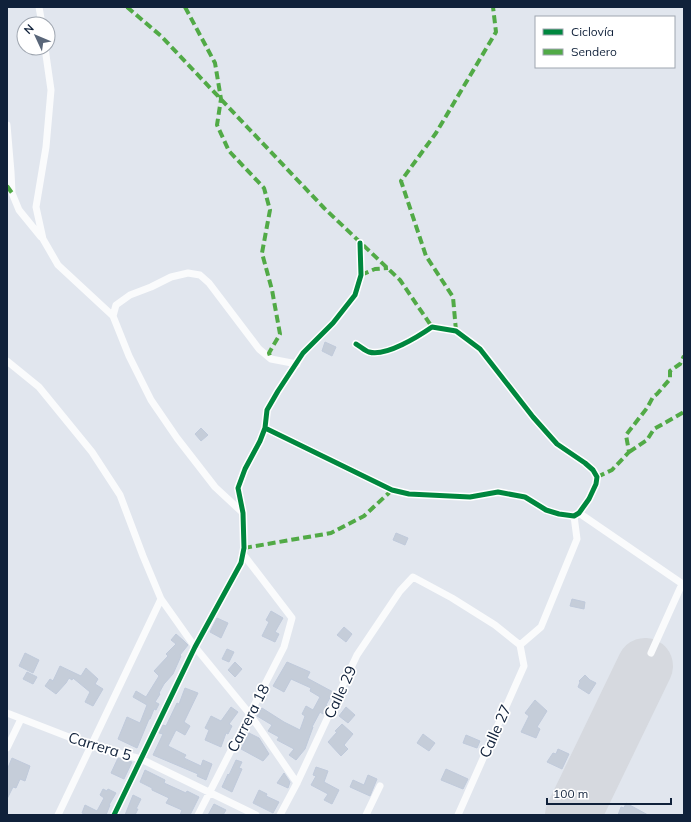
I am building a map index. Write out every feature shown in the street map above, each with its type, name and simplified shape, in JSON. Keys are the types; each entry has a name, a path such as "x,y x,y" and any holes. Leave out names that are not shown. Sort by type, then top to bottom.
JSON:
{"street":[{"path":"43,239 36,207 46,147 51,90 46,56"},
{"path":"7,125 12,193 19,210 43,239 58,265 113,316 129,356 151,400 177,438 215,487 243,513"},
{"path":"114,815 195,647 241,563 244,548 243,513 238,488 265,428 267,410 303,353 333,323 355,295 361,275 360,243"},
{"path":"113,316 116,305 130,295 171,277 188,273 200,275 209,283 259,349 271,359 297,364"},
{"path":"356,344 369,352 386,351 412,340 432,327 456,331 480,349 533,417 557,444 593,470 598,477 589,499 576,514 577,540 541,627 520,645"},
{"path":"7,361 39,387 92,452 120,495 161,599 195,647 250,713 297,783"},
{"path":"265,428 392,490 409,494 470,497 498,492 525,497 546,510 559,514 576,514 683,585 651,653"},
{"name":"Carrera 18","path":"198,815 284,647 292,618 243,554"},
{"name":"Calle 29","path":"280,815 297,783 357,655 400,590 413,577 452,598 495,625 520,645"},
{"path":"58,815 161,599"},
{"name":"Calle 27","path":"458,815 524,666 520,645"},
{"name":"Carrera 5","path":"7,713 21,720 92,746 141,759 256,815"},
{"path":"7,748 21,720"},
{"path":"376,815 367,813 380,786"}],"building":[{"path":"325,342 336,347 332,356 322,351"},
{"path":"201,428 208,435 201,441 195,434"},
{"path":"396,533 408,538 405,545 393,540"},
{"path":"572,599 585,602 584,609 570,606"},
{"path":"271,611 283,618 275,632 279,634 275,642 262,636 269,622 266,620"},
{"path":"217,618 228,623 221,638 210,632"},
{"path":"344,627 352,634 346,642 337,635"},
{"path":"176,634 188,645 180,655 181,656 173,674 164,684 159,693 160,694 155,702 159,704 156,710 154,709 149,719 137,748 118,739 127,717 140,723 147,705 133,697 136,691 146,697 159,676 154,671 168,656 166,654 176,644 171,640"},
{"path":"227,649 234,652 229,662 222,659"},
{"path":"25,653 39,660 33,673 19,666"},
{"path":"235,662 242,669 235,677 228,670"},
{"path":"287,662 310,672 307,678 333,692 326,705 328,706 323,714 320,712 312,727 305,749 296,760 289,755 294,749 277,740 279,737 268,731 272,725 257,716 262,708 300,730 305,716 302,714 306,706 313,710 320,697 310,691 311,688 291,679 284,692 273,686"},
{"path":"60,666 81,676 86,668 98,679 95,684 103,689 93,706 85,702 90,692 73,678 72,680 69,678 56,694 45,686 50,679 53,681"},
{"path":"27,672 37,677 33,684 23,679"},
{"path":"585,675 596,683 589,694 578,687 579,681"},
{"path":"185,688 198,693 184,722 190,726 185,735 176,730 168,746 186,755 184,758 201,766 203,760 212,764 206,780 197,776 198,774 153,755 163,734 159,733 163,725 166,726 177,703 179,704"},
{"path":"535,700 547,711 537,727 540,729 536,738 521,732 529,716 525,713"},
{"path":"231,707 238,712 229,724 232,726 228,734 226,733 221,747 205,740 209,730 205,728 211,716 221,721"},
{"path":"346,707 355,715 348,723 339,716"},
{"path":"342,724 353,734 344,745 348,749 341,756 328,742 337,732 335,731"},
{"path":"249,733 259,738 269,754 263,761 241,749"},
{"path":"423,734 435,743 429,751 417,743"},
{"path":"466,735 480,741 477,748 463,743"},
{"path":"558,749 569,754 562,769 547,762 553,753 556,754"},
{"path":"12,758 30,766 25,781 20,779 16,788 13,787 7,799 7,770"},
{"path":"118,758 132,762 124,779 111,773"},
{"path":"236,760 242,762 239,768 242,769 232,792 222,787"},
{"path":"316,767 328,771 324,782 339,790 332,804 324,800 328,794 311,785 316,776 313,775"},
{"path":"446,769 468,779 463,789 441,780"},
{"path":"145,770 165,780 164,783 199,797 190,815 180,815 182,810 166,803 169,798 152,790 152,788 140,782"},
{"path":"284,773 290,782 288,788 277,783"},
{"path":"368,775 377,779 370,796 350,787 353,780 364,785"},
{"path":"103,789 107,791 108,789 116,793 109,805 106,815 87,815 82,813 85,805 97,811 104,798 100,795"},
{"path":"259,790 267,794 266,796 279,802 273,813 253,803"},
{"path":"133,795 141,799 136,809 138,809 135,815 125,815"},
{"path":"626,803 648,815 618,815 621,807 624,808"},
{"path":"214,804 226,810 223,815 208,815"}],"runway":[{"path":"573,815 645,666"}],"marked path":[{"path":"127,7 161,36 324,208 400,280 432,327"},
{"path":"185,7 215,63 221,99 217,125 229,151 264,188 270,210 262,253 272,290 280,334 269,353 271,359"},
{"path":"456,331 453,297 426,256 401,181 436,133 496,32 493,7"},
{"path":"7,186 12,193"},
{"path":"361,275 375,269 388,268"},
{"path":"597,477 612,470 629,452 626,435 647,408 653,397 670,379 670,371 680,364 684,356"},
{"path":"629,452 647,440 654,429 684,412"},
{"path":"244,548 331,533 364,516 392,490"}],"cycle path":[{"path":"114,815 195,647 241,563 244,548 243,513 238,488 245,469 260,441 265,428 267,410 303,353 333,323 355,295 361,275 360,243"},
{"path":"265,428 392,490 409,494 470,497 498,492 525,497 546,510 574,516 579,513 589,499 596,484 597,477 593,470 557,444 533,417 480,349 456,331 432,327 402,345 376,353 369,352 356,344"}]}
